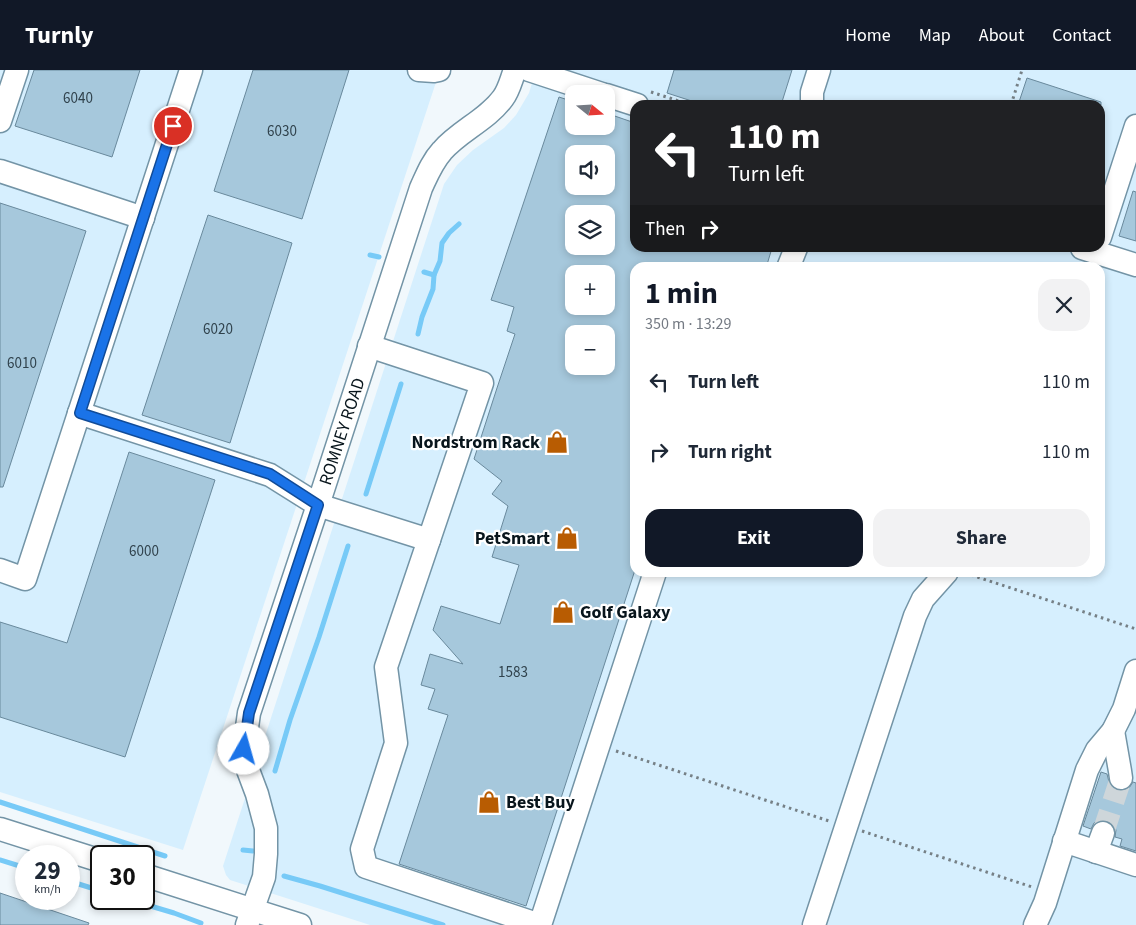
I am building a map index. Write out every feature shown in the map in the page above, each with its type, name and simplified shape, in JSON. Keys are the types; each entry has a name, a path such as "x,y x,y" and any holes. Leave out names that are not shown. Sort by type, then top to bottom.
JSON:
{"street":[{"path":"0,121 17,70"},
{"path":"0,570 26,579 191,70"},
{"path":"419,70 439,70"},
{"name":"ROMNEY ROAD","path":"250,917 264,877 266,828 248,770 244,749 249,713 421,188 430,168 442,151 455,138 495,108 503,98 509,87 514,70"},
{"path":"529,70 575,85"},
{"path":"812,100 812,92 819,70"},
{"path":"615,96 643,98"},
{"path":"1105,215 1136,126"},
{"path":"0,171 143,218"},
{"path":"1099,252 1136,265"},
{"path":"369,346 482,383 386,667 396,743 362,849 366,867 540,925 653,577"},
{"path":"80,413 270,474 318,505 429,540"},
{"path":"814,925 915,616 923,599 943,577"},
{"path":"1035,925 1044,903 1087,770 1097,750 1113,731 1124,709 1136,671"},
{"path":"1113,731 1121,778"},
{"path":"0,829 90,858"},
{"path":"1064,841 1100,842 1136,865"},
{"path":"155,879 250,917 300,925"}],"path":[{"path":"1012,100 1022,70"},
{"path":"643,98 657,100"},
{"path":"979,577 1136,629"},
{"path":"613,750 836,823"},
{"path":"855,829 1039,888"}],"shaded area":[{"path":"0,70 440,70 183,850 0,792"},
{"path":"536,70 1136,70 1136,925 370,925 230,880 226,875 223,866 444,184 457,165 473,150 504,128 516,115 529,93"}],"building":[{"path":"34,70 140,70 112,157 15,126"},
{"path":"253,70 349,70 302,219 214,191"},
{"path":"674,70 792,70 783,100 689,100 667,93"},
{"path":"1027,78 1095,100 1020,100"},
{"path":"559,97 565,99 565,135 615,135 615,116 630,121 630,252 771,252 768,262 630,262 630,577 633,577 526,906 399,864 448,715 428,709 435,689 421,685 430,654 463,664 433,630 441,606 500,624 519,565 492,557 508,506 492,494 502,481 474,459 515,334 507,331 514,307 491,300"},
{"path":"1133,191 1136,192 1136,241 1119,236"},
{"path":"0,203 86,231 3,487 0,487"},
{"path":"208,215 292,243 230,443 142,415"},
{"path":"129,452 215,480 125,757 0,717 0,622 67,643"},
{"path":"1101,772 1107,774 1110,786 1117,790 1123,791 1129,788 1133,782 1136,783 1136,851 1120,846 1122,839 1115,837 1116,830 1108,821 1100,820 1094,823 1091,829 1083,826"},
{"path":"0,893 15,898 15,910 50,910 89,923 88,925 0,925"}],"waterway":[{"path":"418,334 422,317 433,289 434,275 440,261 442,243 459,224"},
{"path":"370,255 379,257"},
{"path":"424,272 434,275"},
{"path":"366,494 401,384"},
{"path":"275,771 348,546"},
{"path":"0,802 165,856"},
{"path":"243,850 253,851"},
{"path":"0,860 15,865"},
{"path":"284,876 443,925"},
{"path":"80,884 90,888"},
{"path":"155,907 201,923"}],"tunnel":[{"path":"1103,833 1121,778"}],"place":[{"name":"Nordstrom Rack","path":"557,442"},
{"name":"PetSmart","path":"567,538"},
{"name":"Golf Galaxy","path":"563,612"},
{"name":"Best Buy","path":"489,802"}],"route":[{"path":"173,126 80,413 270,474 318,505 249,713 244,749"}]}
